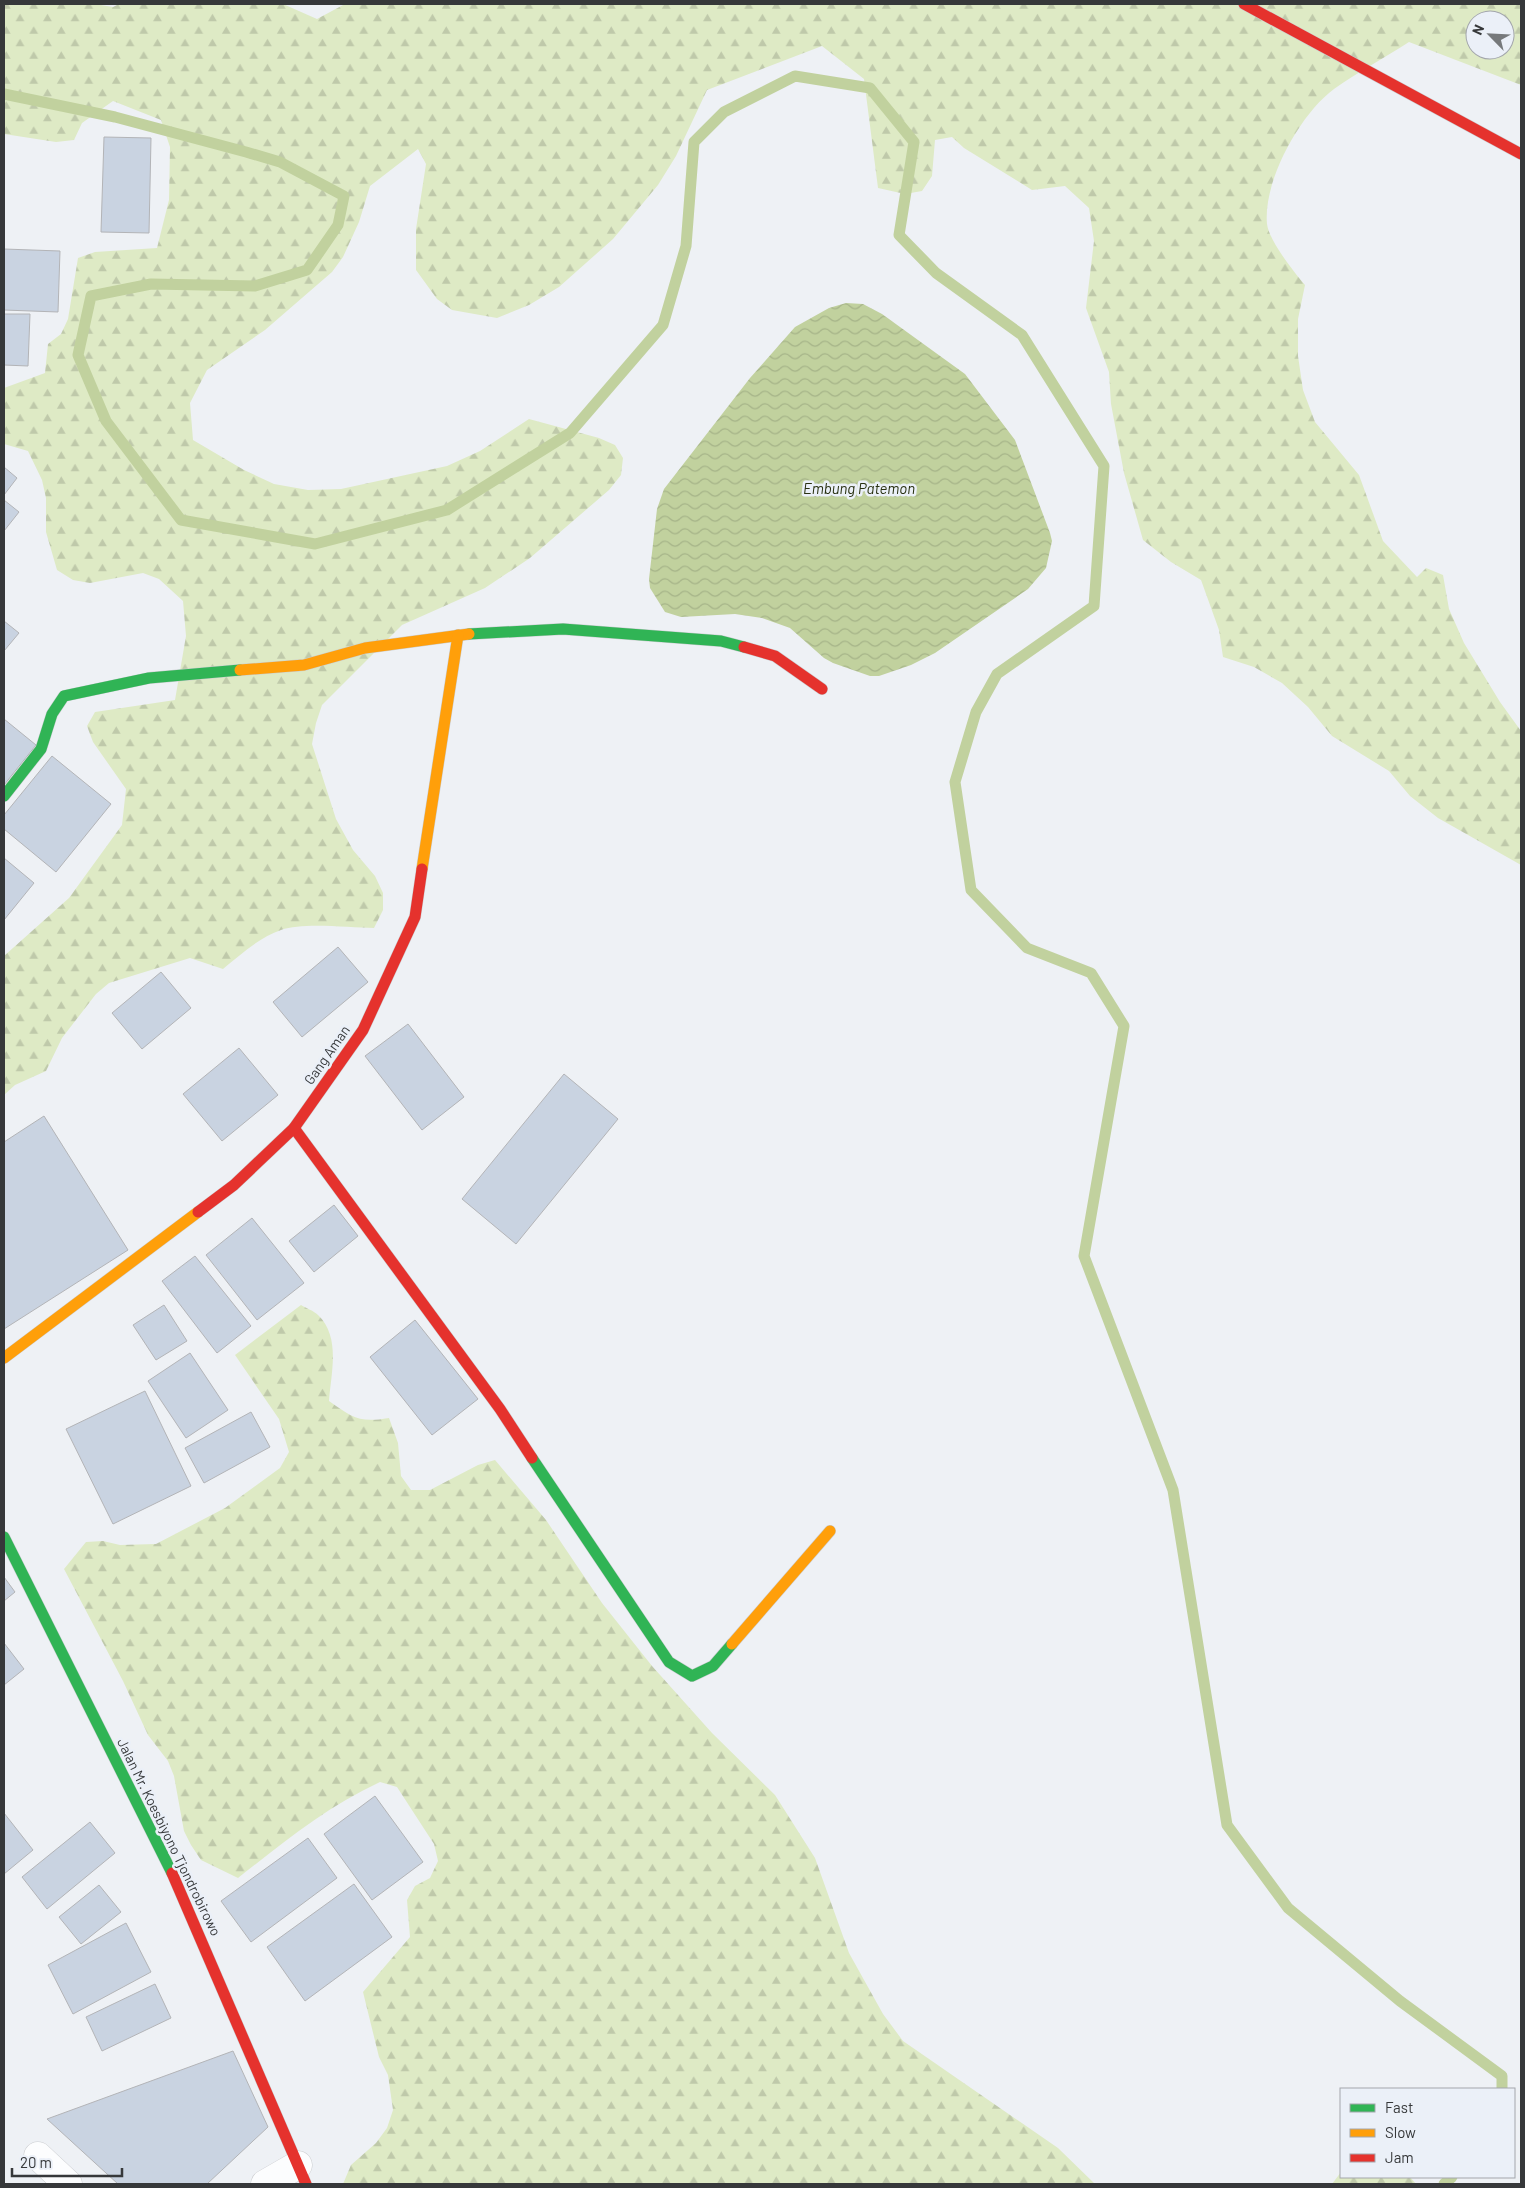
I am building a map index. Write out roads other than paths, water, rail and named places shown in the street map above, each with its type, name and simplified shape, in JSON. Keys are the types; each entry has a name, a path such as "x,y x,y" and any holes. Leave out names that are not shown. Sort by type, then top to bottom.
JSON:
{"street":[{"path":"1244,4 1521,154"},
{"path":"4,796 41,748 55,702 64,696 149,678 304,665 365,648 458,635 563,630 649,634 721,641 776,656 822,688"},
{"name":"Gang Aman","path":"4,1358 234,1185 294,1128 363,1030 415,917 458,635"},
{"path":"294,1128 500,1409 669,1662 692,1676 713,1666 830,1531"},
{"name":"Jalan Mr. Koesbiyono Tjondrobirowo","path":"4,1537 177,1882 302,2174"},
{"path":"38,2156 68,2184"},
{"path":"265,2184 302,2174"}],"water":[{"name":"Embung Patemon","path":"846,303 863,304 882,314 965,374 1015,440 1052,541 1046,568 1028,589 935,653 911,665 879,676 870,676 833,663 824,658 790,628 762,618 735,614 681,617 665,612 650,588 649,579 657,509 664,489 750,378 795,327 829,308"}],"waterway":[{"path":"4,94 115,117 280,162 344,196 338,225 307,270 255,286 151,284 91,296 78,355 106,421 181,520 315,544 447,510 570,433 663,325 686,246 694,142 724,112 795,76 870,88 914,142 899,235 936,273 1022,335 1104,466 1094,606 997,674 976,712 955,782 971,890 1027,948 1091,973 1124,1026 1084,1256 1173,1490 1227,1825 1288,1908 1400,2001 1502,2076 1502,2088"},
{"path":"1444,2184 1451,2178"}]}
